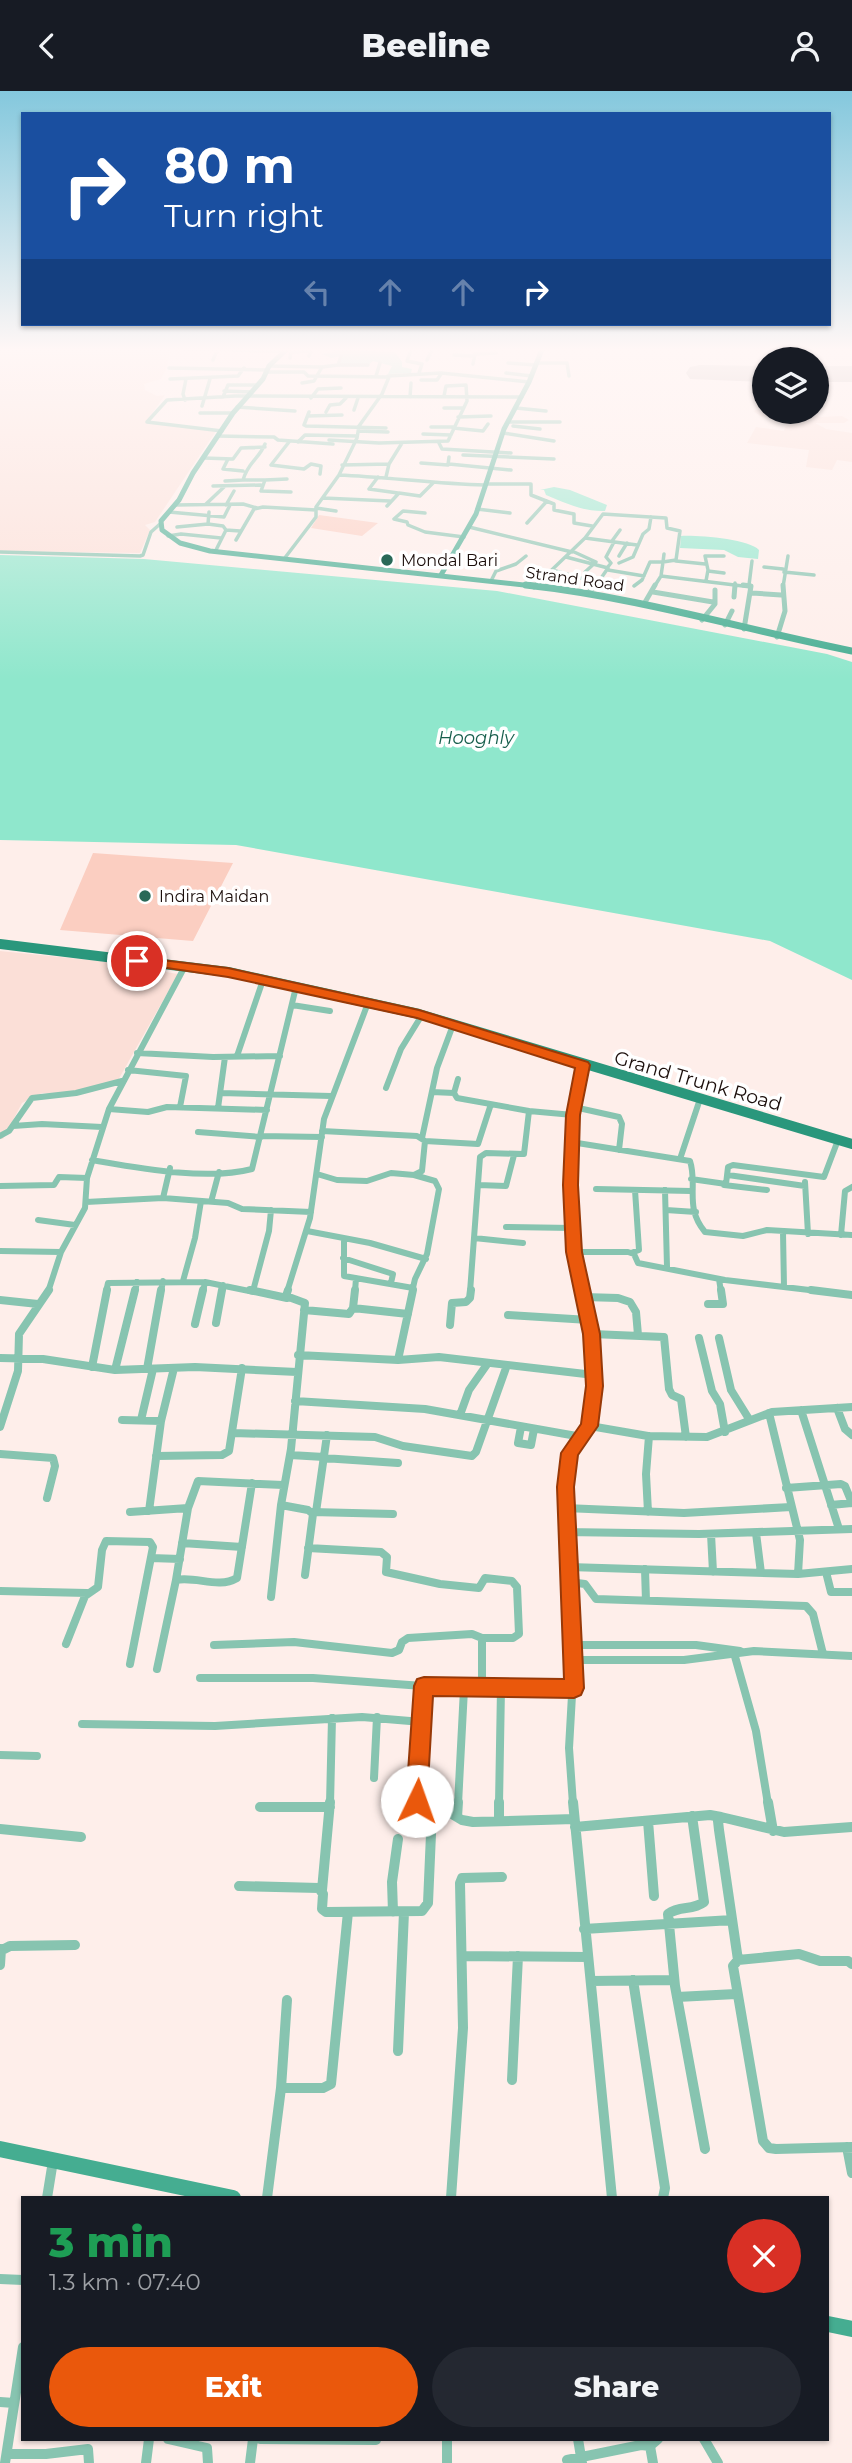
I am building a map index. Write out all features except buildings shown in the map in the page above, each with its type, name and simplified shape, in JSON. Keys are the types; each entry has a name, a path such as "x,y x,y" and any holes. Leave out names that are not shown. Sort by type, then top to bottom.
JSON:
{"main road":[{"name":"Grand Trunk Road","path":"0,944 228,972 422,1015 852,1144"}],"street":[{"path":"0,552 140,556 151,532 175,505 204,458 233,458"},
{"path":"243,471 254,458"},
{"path":"277,458 271,465 304,469 311,464 320,466 320,474"},
{"path":"284,559 316,517 316,509 339,475 346,458"},
{"path":"386,477 393,458"},
{"path":"436,464 438,458"},
{"path":"449,458 449,464"},
{"path":"441,575 469,527 496,458"},
{"path":"539,458 554,459"},
{"path":"228,459 223,469 243,471"},
{"path":"421,463 511,470"},
{"path":"342,465 389,464"},
{"path":"243,471 246,474 243,480"},
{"path":"339,475 433,483 531,484 530,494 554,504 554,510 575,515 574,523 592,526"},
{"path":"378,477 369,489 413,498 421,495 433,483"},
{"path":"213,486 287,479"},
{"path":"404,488 413,480"},
{"path":"225,481 264,482"},
{"path":"264,482 261,491 291,492"},
{"path":"208,524 208,504 224,487"},
{"path":"169,512 224,517 234,491"},
{"path":"323,498 351,500 360,497 388,503 398,493"},
{"path":"527,523 547,501"},
{"path":"175,505 246,505 257,508 336,511"},
{"path":"236,540 257,508"},
{"path":"425,513 411,508 403,510 394,519 407,522 414,528 464,537"},
{"path":"477,509 510,513"},
{"path":"534,587 572,552 604,513 666,518 667,528 680,530 676,561"},
{"path":"620,563 633,557 643,534 649,529 651,517"},
{"path":"160,524 168,536 181,534 221,538"},
{"path":"177,527 208,524 240,531"},
{"path":"469,527 572,552 594,559 595,564"},
{"path":"409,534 414,528"},
{"path":"215,552 226,530"},
{"path":"589,592 600,581 611,563 606,557 620,530"},
{"name":"Strand Road","path":"168,536 190,547 215,552 589,592 776,637 852,651"},
{"path":"585,538 638,545"},
{"path":"619,556 626,543"},
{"path":"644,604 661,576 664,554"},
{"path":"491,581 496,571 516,564 526,556"},
{"path":"706,581 708,571 705,556 724,556"},
{"path":"776,637 785,603 781,595 783,570 788,556"},
{"path":"566,557 644,576"},
{"path":"744,629 752,593 752,586 749,585 751,561"},
{"path":"634,586 644,576 650,562 705,563"},
{"path":"585,572 595,564"},
{"path":"764,567 814,575"},
{"path":"552,570 622,585"},
{"path":"708,571 724,573"},
{"path":"661,576 749,585"},
{"path":"734,597 735,583"},
{"path":"702,620 715,604 715,590"},
{"path":"653,592 713,602"},
{"path":"752,593 781,595"},
{"path":"725,625 732,611"},
{"path":"0,1427 20,1360 17,1351 19,1334 49,1290 61,1252 86,1202 87,1178 109,1109 184,968"},
{"path":"237,1056 263,980"},
{"path":"92,1160 219,1172 252,1169 296,987"},
{"path":"287,1298 293,1268 307,1231 322,1134 331,1097 368,1003"},
{"path":"292,1005 330,1011"},
{"path":"386,1088 401,1049 422,1015"},
{"path":"414,1175 423,1167 423,1139 432,1092 443,1049 453,1025"},
{"path":"137,1053 225,1057 280,1056"},
{"path":"218,1108 225,1057"},
{"path":"583,1065 573,1111 571,1142 573,1228 574,1252 592,1334 594,1375 590,1426 570,1453 565,1508 574,1645 569,1748 584,1929 612,2196"},
{"path":"128,1070 186,1076 180,1107"},
{"path":"458,1079 454,1093 457,1098 529,1111 573,1111 619,1117 622,1123 619,1150"},
{"path":"0,1136 12,1126 28,1101 36,1097 76,1093 122,1081"},
{"path":"432,1092 454,1093"},
{"path":"221,1093 331,1097"},
{"path":"680,1159 700,1099"},
{"path":"198,1132 261,1136 322,1134 478,1144 491,1104"},
{"path":"109,1109 148,1112 180,1107 267,1109"},
{"path":"450,1325 452,1303 470,1301 482,1154 514,1155 525,1152 529,1111"},
{"path":"12,1126 42,1124 103,1127"},
{"path":"723,1185 726,1184 728,1167 733,1165 821,1177 826,1175 838,1140"},
{"path":"571,1142 680,1159 692,1164 691,1191 701,1229 705,1232 743,1236 761,1230 852,1235"},
{"path":"478,1185 506,1186 514,1155"},
{"path":"163,1198 170,1168"},
{"path":"211,1202 219,1172"},
{"path":"317,1174 344,1181 373,1180 391,1173 414,1175 435,1181 439,1189 426,1259 413,1288 398,1360"},
{"path":"728,1175 805,1186"},
{"path":"804,1175 808,1234"},
{"path":"0,1186 54,1185 59,1177 87,1178"},
{"path":"691,1179 767,1190"},
{"path":"841,1235 845,1191 852,1187"},
{"path":"596,1189 691,1191"},
{"path":"574,1252 631,1253 639,1250 635,1189"},
{"path":"666,1190 667,1267"},
{"path":"86,1202 163,1198 228,1203 242,1209 311,1212"},
{"path":"183,1282 195,1238 201,1201"},
{"path":"253,1291 269,1231 271,1210"},
{"path":"666,1210 696,1212"},
{"path":"38,1220 75,1225"},
{"path":"506,1227 573,1228"},
{"path":"307,1231 426,1259"},
{"path":"783,1232 784,1287"},
{"path":"344,1238 342,1274 413,1288"},
{"path":"474,1238 523,1243"},
{"path":"0,1251 61,1252"},
{"path":"631,1253 638,1263 719,1279 852,1296"},
{"path":"343,1258 393,1274 391,1283"},
{"path":"304,1310 345,1314 351,1312 356,1278"},
{"path":"708,1304 723,1304 719,1279"},
{"path":"92,1367 106,1286 113,1282 205,1282 304,1300 290,1455 283,1485 271,1597"},
{"path":"115,1370 137,1282"},
{"path":"141,1420 163,1282"},
{"path":"195,1324 205,1282"},
{"path":"216,1323 223,1285"},
{"path":"584,1297 621,1298 631,1302 635,1309 638,1335"},
{"path":"0,1300 38,1304"},
{"path":"353,1308 408,1314"},
{"path":"508,1315 589,1320"},
{"path":"592,1334 664,1337 669,1389 672,1395 681,1399 686,1437"},
{"path":"699,1338 712,1391 720,1404 725,1432"},
{"path":"719,1338 731,1390 749,1419"},
{"path":"298,1355 398,1360 439,1357 594,1375"},
{"path":"0,1358 43,1359 115,1370 174,1368 297,1372"},
{"path":"460,1415 469,1390 488,1363"},
{"path":"233,1433 383,1438 403,1446 472,1456 476,1452 507,1365"},
{"path":"149,1511 161,1421 174,1368"},
{"path":"156,1456 222,1455 229,1451 242,1369"},
{"path":"295,1401 405,1407 582,1437"},
{"path":"590,1426 649,1436 706,1437 769,1413 852,1407"},
{"path":"837,1408 845,1429 852,1435"},
{"path":"801,1410 839,1529"},
{"path":"769,1413 802,1549 798,1574"},
{"path":"122,1420 161,1421"},
{"path":"521,1427 518,1443 531,1445 534,1429"},
{"path":"305,1575 327,1435"},
{"path":"648,1512 646,1474 649,1436"},
{"path":"0,1454 53,1458 55,1466 47,1498"},
{"path":"290,1455 398,1463"},
{"path":"157,1669 188,1508 198,1481 283,1485"},
{"path":"176,1580 185,1578 234,1581 237,1577 252,1483"},
{"path":"786,1488 845,1486 852,1503 831,1505"},
{"path":"281,1505 314,1512 393,1514"},
{"path":"565,1508 706,1513 791,1507"},
{"path":"130,1512 188,1508"},
{"path":"566,1532 711,1534 852,1529"},
{"path":"756,1533 761,1573"},
{"path":"711,1534 713,1571"},
{"path":"0,1591 87,1593 98,1587 102,1550 106,1541 150,1542 153,1548 130,1664"},
{"path":"182,1543 242,1547"},
{"path":"214,1645 294,1642 392,1653 399,1650 401,1642 408,1638 472,1633 482,1638 513,1638 519,1634 517,1587 512,1581 485,1578 480,1588 440,1584 386,1572 387,1557 381,1552 309,1548"},
{"path":"151,1557 180,1559"},
{"path":"569,1567 798,1574 852,1569"},
{"path":"645,1569 646,1601"},
{"path":"825,1572 831,1592 852,1592"},
{"path":"569,1582 585,1584 596,1599 806,1606 813,1614 823,1654"},
{"path":"66,1644 87,1593"},
{"path":"482,1638 482,1688"},
{"path":"574,1645 696,1645 739,1652 852,1656"},
{"path":"574,1660 676,1660 739,1652"},
{"path":"739,1652 773,1831"},
{"path":"200,1678 299,1678 464,1689 574,1688"},
{"path":"424,1686 417,1801 420,1810 447,1811 466,1821 574,1823 721,1817 741,1820 773,1831 805,1832 852,1827"},
{"path":"499,1821 501,1688"},
{"path":"457,1817 464,1689"},
{"path":"82,1724 215,1726 377,1717 422,1722"},
{"path":"374,1778 377,1717"},
{"path":"332,1718 330,1807 322,1890 323,1909 348,1912 422,1911 428,1903 432,1811"},
{"path":"0,1755 37,1756"},
{"path":"260,1807 330,1807"},
{"path":"692,1817 704,1902 696,1908 670,1910 669,1923 674,1980 705,2149"},
{"path":"721,1817 718,1821 719,1830 738,1960"},
{"path":"648,1821 654,1896"},
{"path":"0,1829 81,1837"},
{"path":"398,1839 392,1882 398,1912 398,2051"},
{"path":"451,2196 462,2065 463,1956 460,1883 462,1878 469,1876 502,1877"},
{"path":"239,1886 322,1890"},
{"path":"281,2088 323,2088 331,2084 348,1912"},
{"path":"584,1929 732,1920"},
{"path":"0,1965 1,1950 10,1946 75,1945"},
{"path":"852,1964 848,1961 820,1961 799,1954 738,1960 733,1966 763,2141 769,2148 776,2149 850,2147 852,2173"},
{"path":"463,1956 588,1957"},
{"path":"512,2080 518,1956"},
{"path":"633,1980 665,2188 663,2196"},
{"path":"590,1981 674,1980"},
{"path":"677,1997 736,1994"},
{"path":"267,2196 281,2088 287,2000"},
{"path":"0,2148 166,2191 214,2196"},
{"path":"47,2196 53,2160"},
{"path":"0,2279 21,2280"},
{"path":"829,2324 852,2329"},
{"path":"21,2359 6,2458 90,2451"},
{"path":"0,2402 14,2403"},
{"path":"146,2463 149,2441"},
{"path":"177,2441 207,2448 208,2463"},
{"path":"250,2463 253,2441"},
{"path":"447,2441 447,2463"},
{"path":"578,2441 582,2460"},
{"path":"705,2441 718,2463"},
{"path":"567,2461 654,2443 653,2463"}],"shaded area":[{"path":"0,458 198,458 155,522 145,525 150,530 140,553 0,551"},
{"path":"808,458 852,458 852,462 837,460 832,470 806,467"},
{"path":"319,515 378,523 362,536 311,528"},
{"name":"Indira Maidan","path":"93,853 233,863 193,941 60,930"},
{"path":"0,951 100,961 178,974 117,1082 75,1094 42,1093 22,1103 3,1139 0,1139"}],"water":[{"path":"554,487 570,490 607,505 605,511 575,506 540,490"},
{"path":"681,536 710,537 745,543 759,550 758,559 738,557 724,550 680,548"},
{"name":"Hooghly","path":"0,555 144,559 497,591 827,654 852,662 852,980 770,941 236,845 0,840"}],"place":[{"name":"Mondal Bari","path":"387,560"},
{"name":"Indira Maidan","path":"145,896"}],"route":[{"path":"137,961 228,972 419,1014 583,1065 573,1115 570,1161 574,1252 592,1334 595,1386 590,1426 570,1453 565,1487 574,1688 464,1689 424,1686 417,1801"}]}
